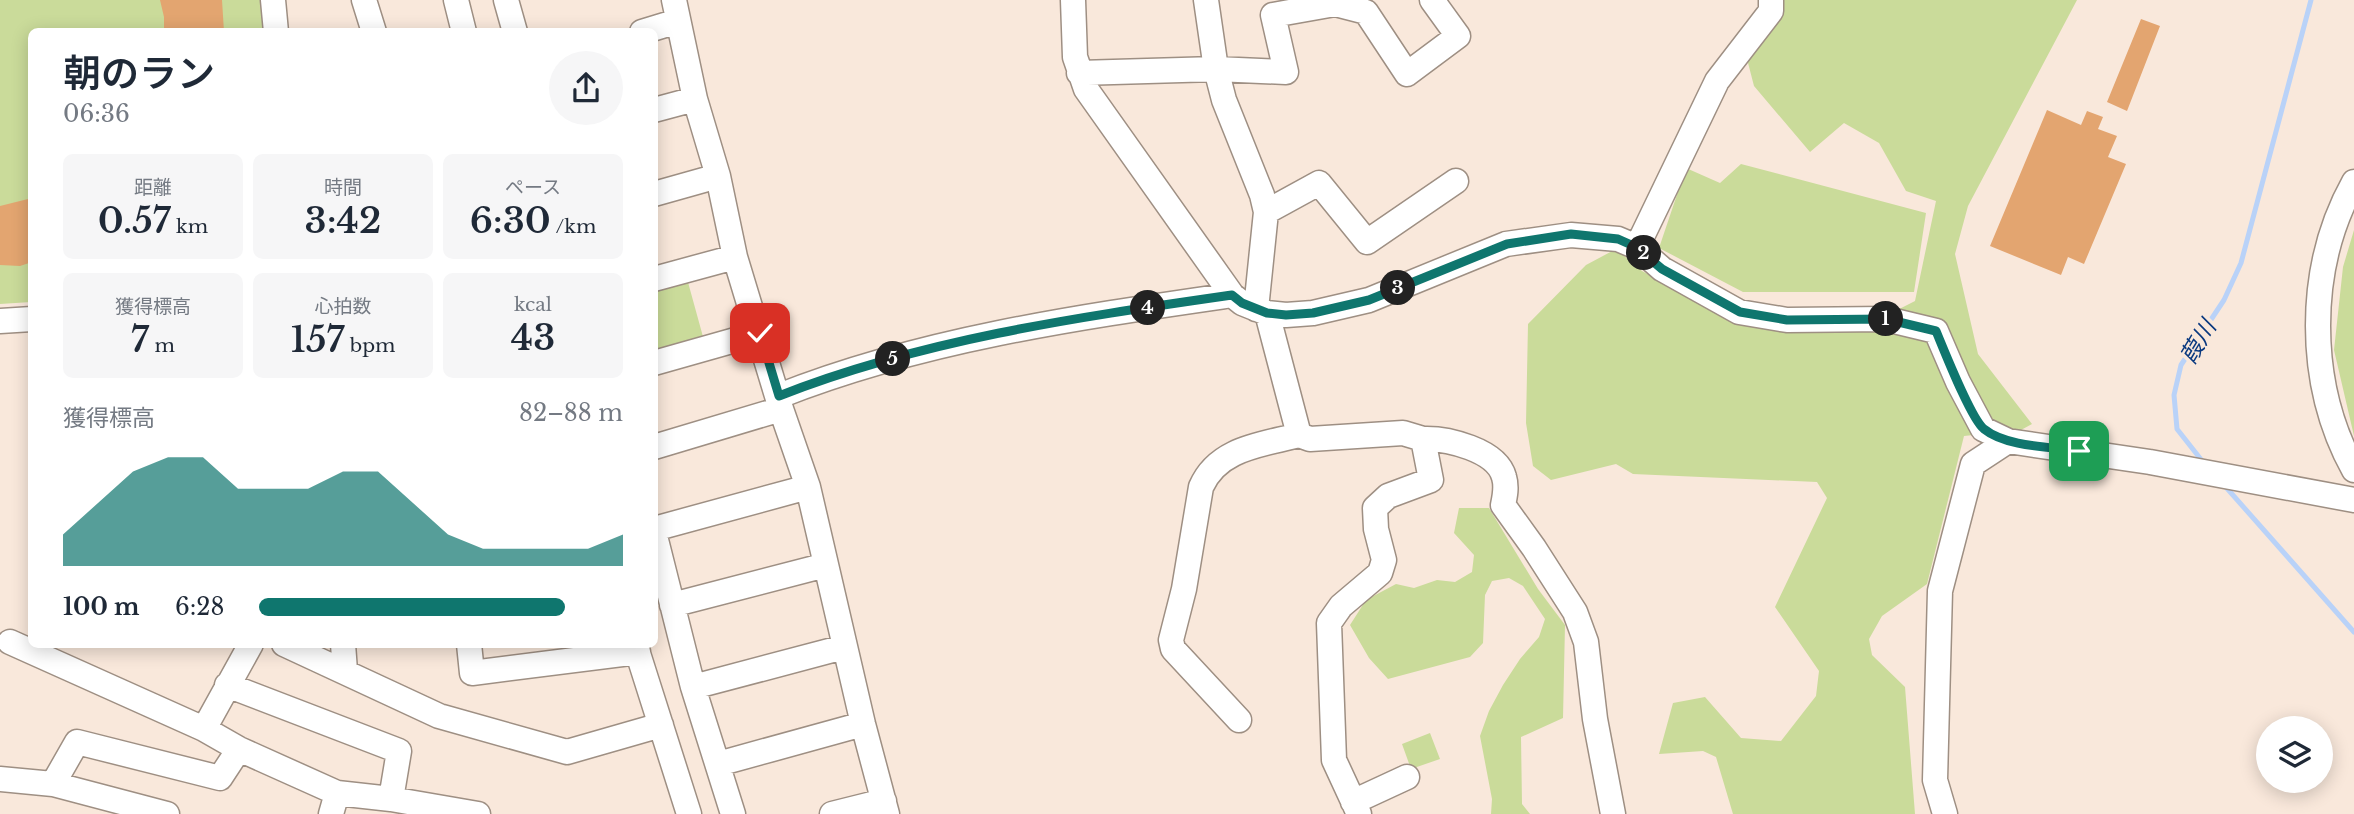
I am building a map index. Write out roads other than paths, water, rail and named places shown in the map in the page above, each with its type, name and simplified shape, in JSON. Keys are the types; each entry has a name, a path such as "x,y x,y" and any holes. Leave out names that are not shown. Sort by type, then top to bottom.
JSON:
{"street":[{"path":"273,0 276,28"},
{"path":"364,0 373,28"},
{"path":"456,0 463,28"},
{"path":"506,0 514,28"},
{"path":"1073,0 1076,57 1086,89 1232,295 1262,311 1286,315 1313,313 1369,300 1507,244 1571,234 1618,239 1636,247 1662,269 1740,312 1787,320 1886,319 1936,331 1958,382 1983,429 2008,441 2150,462 2354,500"},
{"path":"1206,0 1216,69 1224,100 1262,195 1266,212 1262,311 1299,435"},
{"path":"1079,72 1216,69 1286,72 1273,15 1335,4 1366,12 1407,74 1458,36 1432,0"},
{"path":"1636,247 1717,81 1770,10 1771,0"},
{"path":"648,28 676,11 695,99 718,176 735,257 808,487 844,647 885,807 832,814"},
{"path":"658,109 695,99"},
{"path":"658,193 718,176"},
{"path":"1266,212 1319,183 1367,242 1457,181"},
{"path":"2354,182 2339,212 2324,257 2318,291 2318,314 2320,360 2327,394 2341,444 2354,470"},
{"path":"658,278 735,257"},
{"path":"658,446 780,403 831,375 930,349 1098,315 1232,295"},
{"path":"0,321 28,319"},
{"path":"658,362 760,333"},
{"path":"1239,720 1173,649 1171,640 1184,589 1201,487 1207,474 1218,461 1229,455 1299,435 1310,439 1403,433 1423,439 1437,438 1457,442 1497,464 1504,476 1506,492 1503,505 1575,612 1586,642 1595,719 1613,814"},
{"path":"1408,777 1356,808 1334,760 1329,623 1341,606 1380,572 1384,560 1376,529 1375,508 1388,496 1431,480 1423,439"},
{"path":"1945,814 1935,780 1940,591 1973,464 2008,441"},
{"path":"658,529 808,487"},
{"path":"658,547 694,687 733,814"},
{"path":"672,605 826,565"},
{"path":"10,642 204,729 334,803 391,799 478,814"},
{"path":"694,687 844,647"},
{"path":"204,729 249,648"},
{"path":"293,648 439,716 567,752 661,725"},
{"path":"343,648 345,671"},
{"path":"469,648 472,673 636,648 689,814"},
{"path":"227,685 399,751 391,799"},
{"path":"718,764 863,724"},
{"path":"53,784 77,742 220,778 239,749"},
{"path":"0,779 53,784 167,814"}],"waterway":[{"name":"葭川","path":"2203,462 2177,429 2174,395 2181,365 2224,300 2241,263 2311,0"},
{"name":"葭川","path":"2224,485 2354,632"}]}
